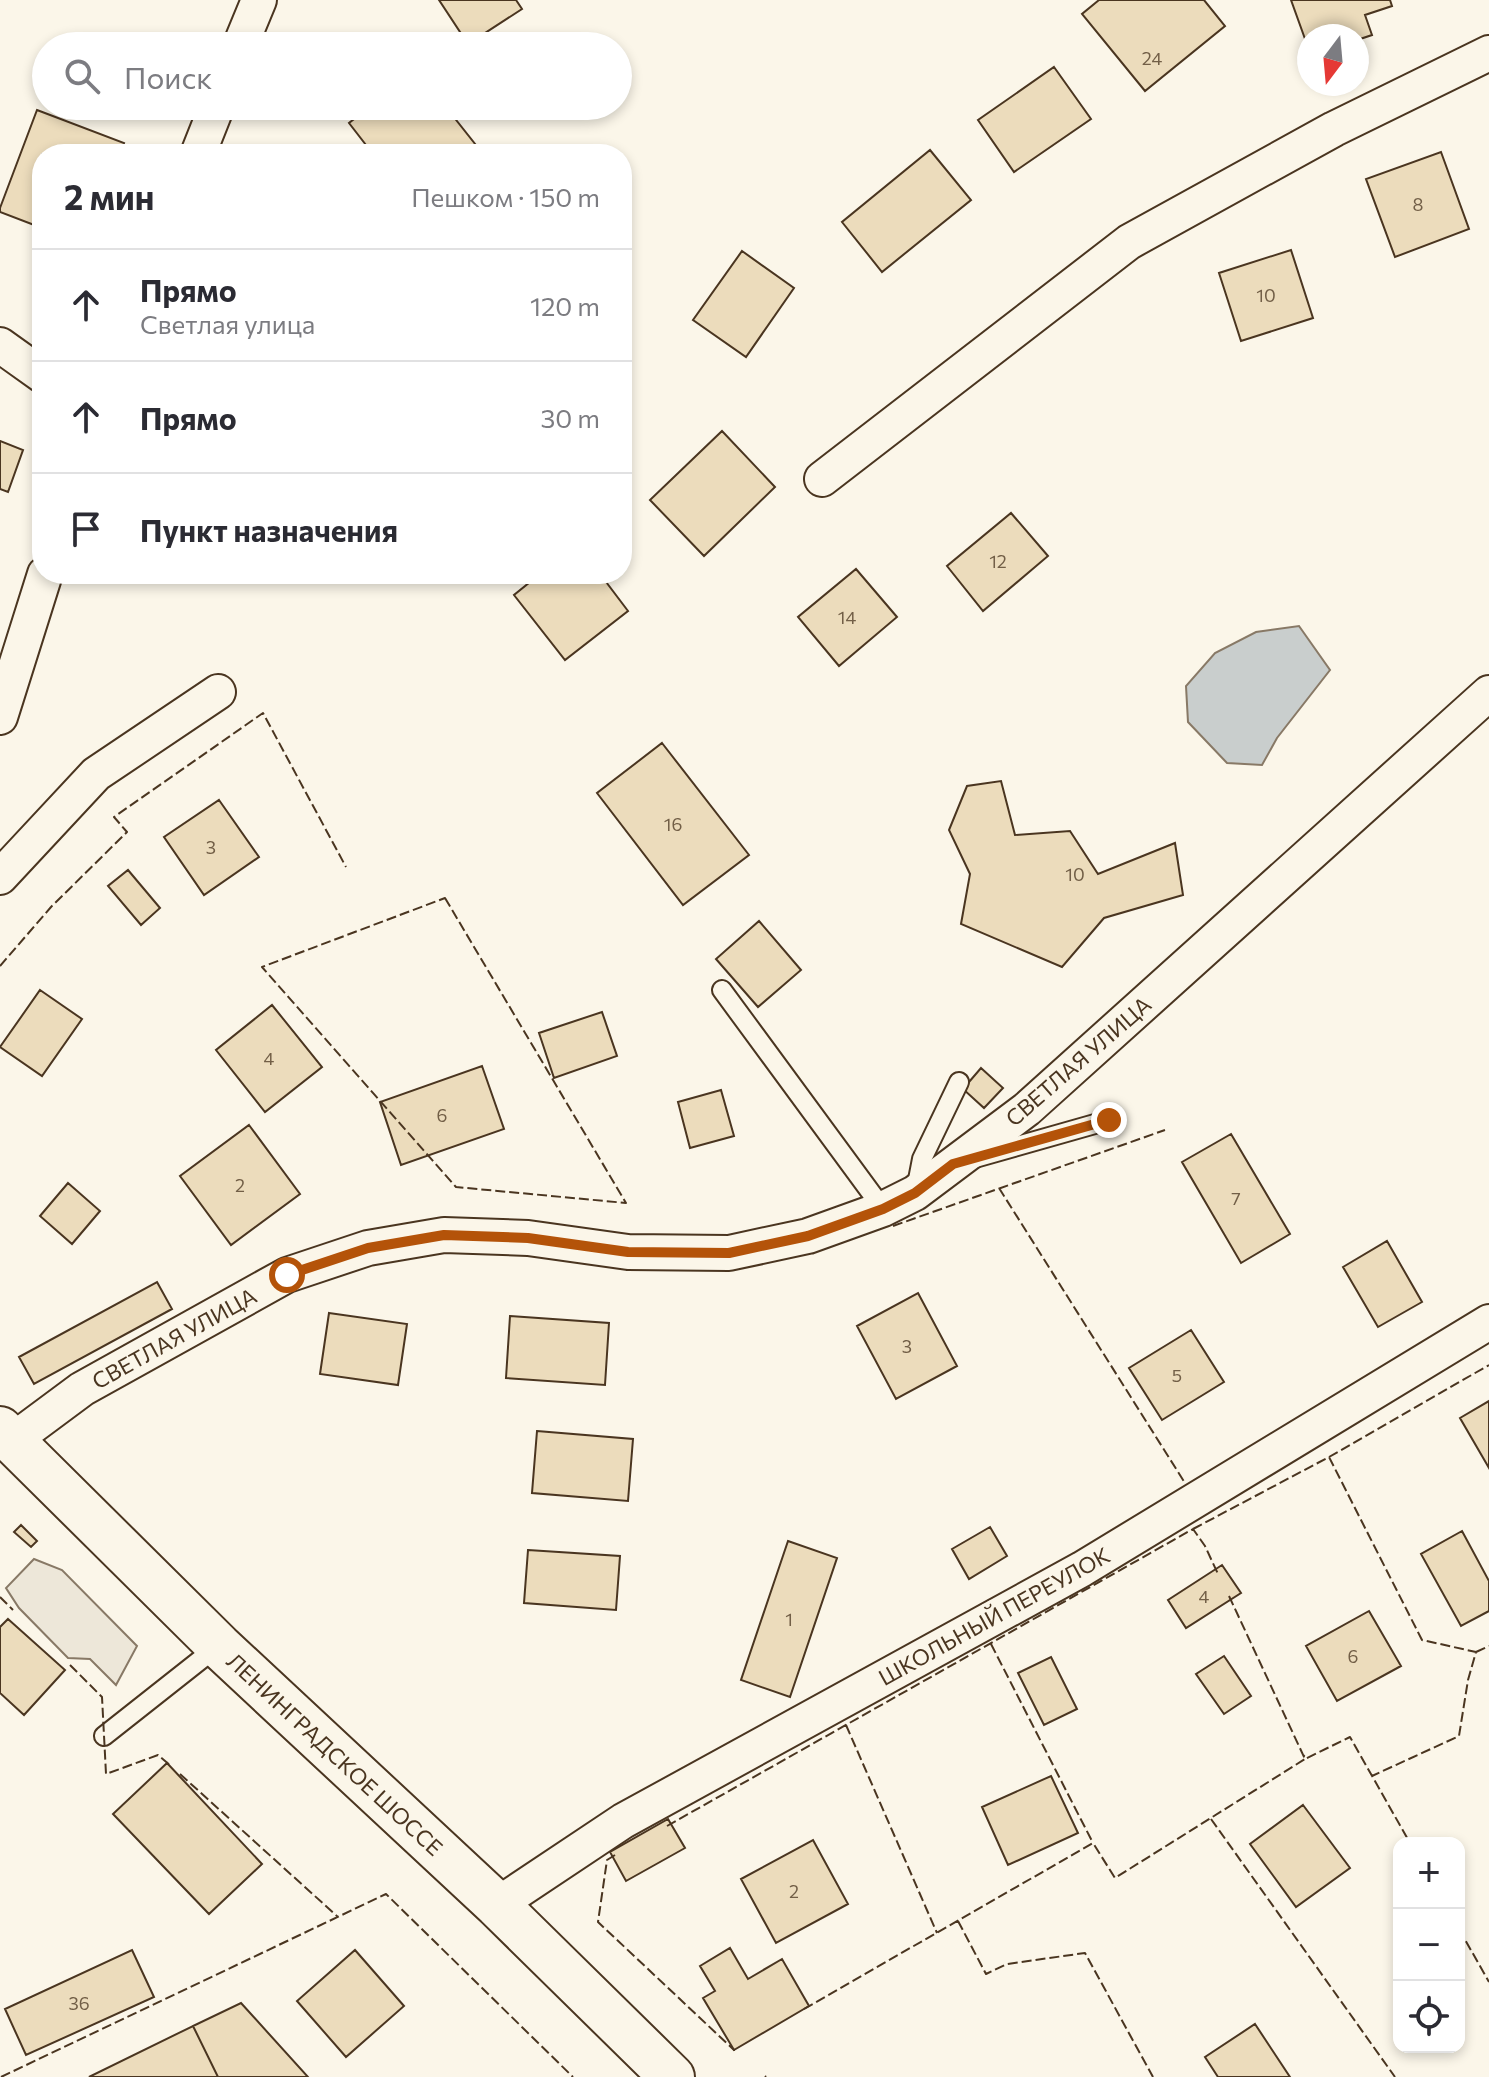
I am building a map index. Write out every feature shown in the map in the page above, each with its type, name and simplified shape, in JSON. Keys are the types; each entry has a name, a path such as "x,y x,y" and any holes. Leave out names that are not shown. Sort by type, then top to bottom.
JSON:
{"main road":[{"name":"ЛЕНИНГРАДСКОЕ ШОССЕ","path":"4,1444 43,1473 219,1646 497,1905 672,2077"}],"street":[{"path":"246,32 259,0"},
{"path":"822,479 1129,242 1334,129 1489,53"},
{"path":"202,144 211,120"},
{"path":"0,345 32,368"},
{"path":"0,717 42,584"},
{"path":"0,877 96,774 218,692"},
{"name":"СВЕТЛАЯ УЛИЦА","path":"4,1444 82,1389 287,1275 368,1248 444,1235 528,1238 628,1252 729,1253 808,1236 883,1209 915,1193 1027,1109 1489,693"},
{"name":"ШКОЛЬНЫЙ ПЕРЕУЛОК","path":"497,1905 623,1821 1082,1569 1489,1322"}],"lane":[{"path":"722,990 883,1209"},
{"path":"915,1193 922,1159 959,1082"},
{"path":"953,1164 1109,1120"},
{"path":"104,1736 219,1646"}],"shaded area":[{"path":"1299,626 1330,670 1277,738 1262,765 1227,763 1188,722 1186,686 1215,653 1256,632"},
{"path":"34,1559 62,1570 137,1646 116,1685 90,1659 68,1658 19,1608 6,1588"}],"building":[{"path":"439,0 516,0 522,9 487,32 460,32"},
{"path":"1099,0 1204,0 1225,26 1145,91 1082,14"},
{"path":"1291,0 1390,0 1392,6 1365,15 1368,24 1300,24"},
{"path":"1054,67 1091,119 1014,172 978,120"},
{"path":"33,120 63,120 124,143 32,144 32,224 0,212"},
{"path":"353,120 456,120 475,144 365,144 349,123"},
{"path":"930,150 971,200 882,272 842,222"},
{"path":"1441,152 1469,229 1395,257 1366,179"},
{"path":"1291,250 1313,318 1241,341 1219,273"},
{"path":"742,251 794,288 746,357 693,320"},
{"path":"722,431 775,487 704,556 650,500"},
{"path":"0,441 23,450 8,492 0,489"},
{"path":"1011,513 1048,556 983,611 947,566"},
{"path":"856,569 897,617 839,666 798,617"},
{"path":"528,584 608,584 628,611 565,660 514,595"},
{"path":"662,743 749,855 683,905 597,793"},
{"path":"1001,781 1015,835 1070,831 1098,874 1175,843 1183,895 1104,918 1062,967 961,924 970,874 949,830 967,786"},
{"path":"219,800 259,857 204,895 164,837"},
{"path":"128,870 160,908 141,925 108,886"},
{"path":"759,921 801,970 758,1007 716,959"},
{"path":"40,990 82,1019 42,1076 0,1047"},
{"path":"272,1005 322,1067 265,1112 216,1050"},
{"path":"602,1012 617,1056 554,1078 539,1033"},
{"path":"482,1066 504,1129 401,1165 380,1102"},
{"path":"981,1068 1003,1088 984,1108 963,1089"},
{"path":"721,1090 734,1136 690,1148 678,1102"},
{"path":"249,1125 300,1194 231,1245 180,1176"},
{"path":"1231,1134 1290,1234 1241,1263 1182,1162"},
{"path":"68,1183 100,1211 72,1244 40,1216"},
{"path":"1387,1241 1422,1302 1378,1327 1343,1267"},
{"path":"157,1282 172,1309 34,1384 19,1357"},
{"path":"918,1293 957,1366 896,1399 857,1326"},
{"path":"329,1313 407,1324 398,1385 320,1374"},
{"path":"510,1316 609,1323 605,1385 506,1378"},
{"path":"1191,1330 1224,1382 1162,1420 1129,1368"},
{"path":"1489,1401 1489,1468 1460,1418"},
{"path":"537,1431 633,1439 628,1501 532,1493"},
{"path":"21,1525 37,1541 31,1547 14,1532"},
{"path":"990,1527 1007,1556 969,1579 952,1549"},
{"path":"1462,1531 1489,1581 1489,1611 1461,1626 1421,1554"},
{"path":"788,1541 837,1558 790,1697 741,1680"},
{"path":"528,1550 620,1556 616,1610 524,1603"},
{"path":"1222,1565 1241,1593 1186,1628 1168,1600"},
{"path":"1369,1611 1401,1666 1337,1701 1306,1646"},
{"path":"8,1619 65,1670 24,1715 0,1693 0,1627"},
{"path":"1224,1656 1251,1696 1224,1714 1196,1674"},
{"path":"1051,1657 1077,1709 1044,1725 1018,1673"},
{"path":"167,1763 262,1864 209,1914 113,1814"},
{"path":"1051,1776 1078,1833 1008,1865 982,1807"},
{"path":"1303,1805 1350,1868 1296,1907 1250,1844"},
{"path":"668,1819 685,1848 626,1881 610,1852"},
{"path":"813,1840 848,1904 776,1943 741,1879"},
{"path":"730,1948 748,1979 782,1959 809,2006 734,2050 703,1998 715,1991 700,1966"},
{"path":"132,1950 154,1997 26,2055 5,2009"},
{"path":"355,1950 404,2006 346,2057 297,2001"},
{"path":"241,2003 308,2077 218,2077 193,2026"},
{"path":"1255,2024 1290,2077 1218,2077 1205,2057"},
{"path":"193,2026 218,2077 89,2077"}],"fence":[{"path":"0,966 51,907 127,832 114,817 263,713 346,867"},
{"path":"445,898 626,1203 456,1187 262,967 445,898"},
{"path":"893,1226 1165,1130"},
{"path":"999,1188 1185,1483"},
{"path":"1329,1457 1489,1365"},
{"path":"1193,1529 1329,1457 1422,1640 1476,1652 1459,1736 1372,1776"},
{"path":"667,1826 1193,1529 1218,1574"},
{"path":"1229,1596 1305,1759 1350,1737 1407,1837"},
{"path":"0,1597 13,1610"},
{"path":"991,1644 1093,1843"},
{"path":"1476,1652 1489,1646"},
{"path":"70,1665 102,1697 106,1774 158,1755 171,1766"},
{"path":"846,1725 937,1933"},
{"path":"804,2009 1093,1843 1115,1878 1305,1759 1304,1755"},
{"path":"180,1774 338,1917"},
{"path":"1211,1819 1395,2077"},
{"path":"615,1855 607,1860 598,1922 735,2050"},
{"path":"1,2077 386,1894 573,2077"},
{"path":"958,1921 986,1974 1007,1964 1085,1953 1153,2077"},
{"path":"1465,1940 1489,1982"}],"route":[{"path":"287,1275 368,1248 444,1235 528,1238 628,1252 729,1253 808,1236 883,1209 915,1193 953,1164 1109,1120"}]}
